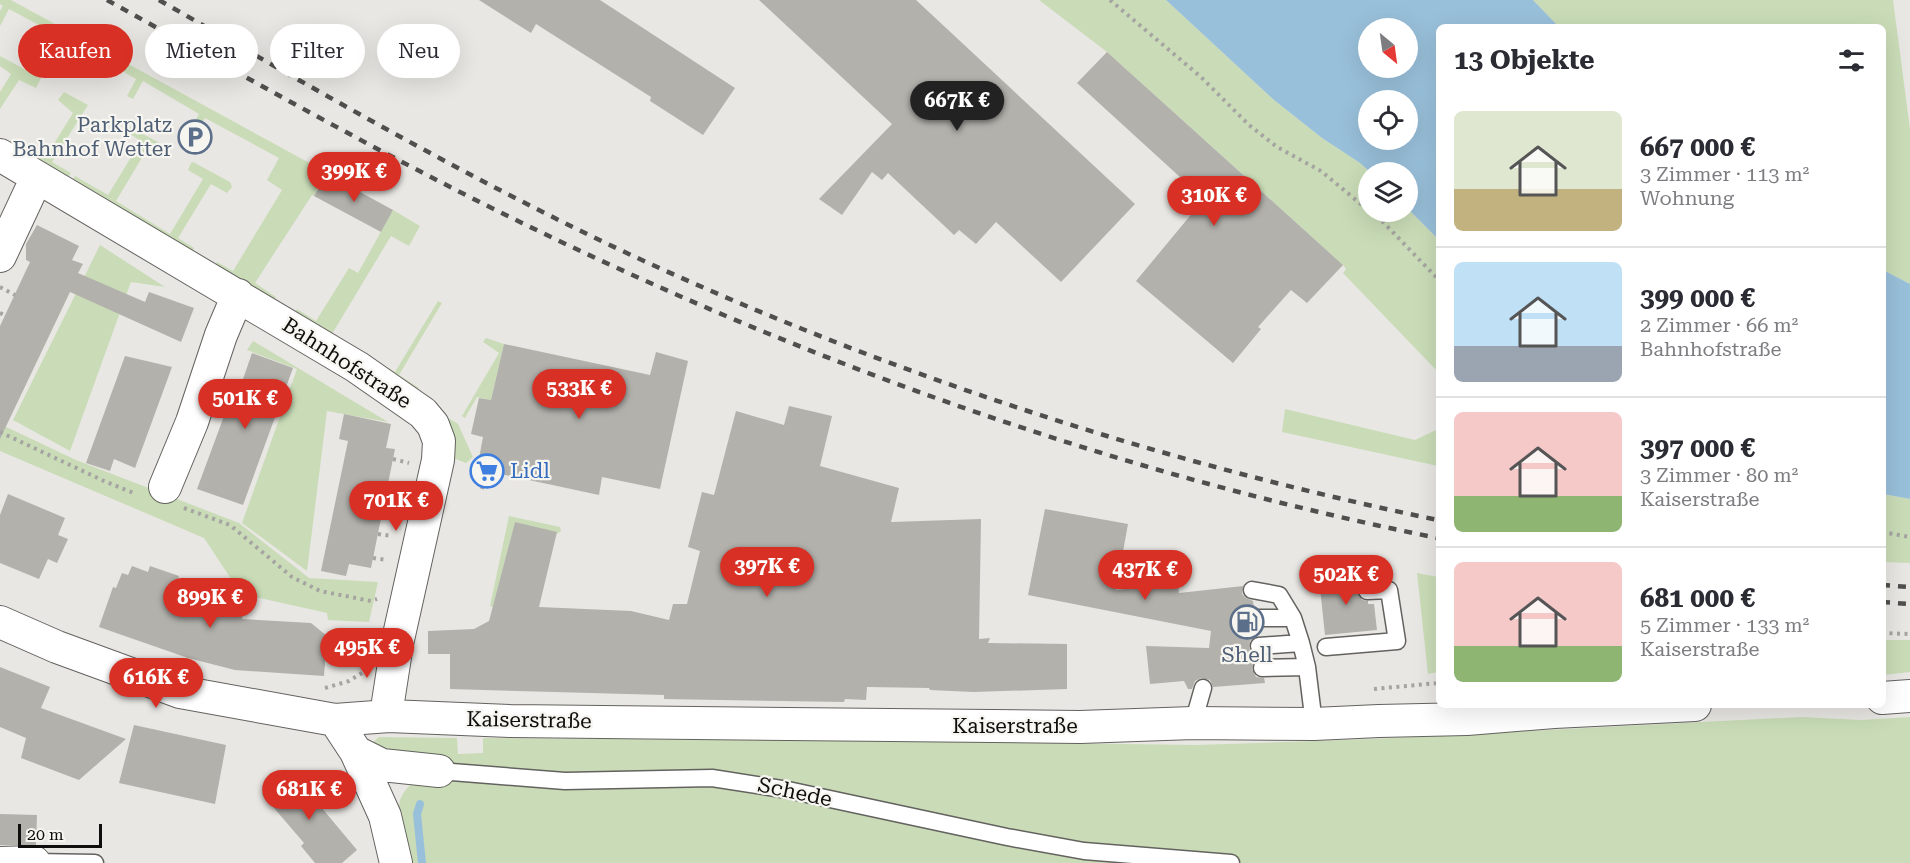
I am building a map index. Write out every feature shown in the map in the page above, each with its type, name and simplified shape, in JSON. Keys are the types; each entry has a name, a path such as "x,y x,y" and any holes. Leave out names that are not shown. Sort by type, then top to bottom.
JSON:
{"street":[{"name":"Bahnhofstraße","path":"0,155 357,367 423,413 433,425 439,441 438,460 397,644 388,702 389,716"},
{"path":"0,256 37,177"},
{"path":"161,496 192,422 221,335 238,296"},
{"name":"Kaiserstraße","path":"0,622 57,647 180,692 335,720 389,716 510,721 1080,727 1193,723 1314,724 1467,719 1635,708"},
{"path":"1886,698 1910,696"},
{"path":"335,720 356,752 385,816 396,863"},
{"name":"Schede","path":"356,752 382,765 439,771"},
{"path":"0,862 34,862"}],"lane":[{"path":"1252,590 1279,595 1293,618 1307,667 1314,724"},
{"path":"1326,647 1397,641 1389,590 1367,591"},
{"path":"1255,618 1293,618"},
{"path":"1259,646 1301,643"},
{"path":"1262,668 1307,667"},
{"path":"1193,723 1203,688"},
{"name":"Schede","path":"439,771 565,781 712,778 747,782 1084,851 1232,863"},
{"path":"34,862 95,863"}],"path":[{"path":"1110,0 1201,77 1249,125 1277,147 1321,171 1358,202"},
{"path":"1383,222 1436,277"},
{"path":"0,287 15,295"},
{"path":"0,313 5,315"},
{"path":"0,432 104,481 161,496 230,525 292,577 320,591 371,601 381,597 407,602"},
{"path":"482,489 487,471"},
{"path":"1886,533 1910,537"},
{"path":"1886,633 1910,634"},
{"path":"327,638 374,634 397,644"},
{"path":"302,714 314,693 349,681 369,667"},
{"path":"1364,689 1436,683"}],"green space":[{"path":"0,0 11,0 55,24 37,24 9,9 0,26 0,11 3,6"},
{"path":"1039,0 1166,0 1274,100 1322,138 1358,162 1358,222 1418,222 1418,219 1436,237 1436,370 1343,273 1346,269 1107,52"},
{"path":"1533,0 1893,0 1910,129 1910,284 1886,272 1886,24 1556,24"},
{"path":"0,56 18,66 18,78 41,78 36,88 19,80 0,109 0,92 11,74 0,66"},
{"path":"133,67 145,73 145,78 154,78 326,172 314,196 312,195 255,283 276,297 272,304 213,268 217,262 233,271 282,190 267,180 279,158 205,118 195,134 190,130 199,114 143,81 133,99 127,96 136,79 133,77"},
{"path":"64,92 88,105 52,162 71,173 67,179 25,154 29,148 45,158 73,113 58,100"},
{"path":"130,127 167,147 168,151 165,156 149,146 116,201 170,234 203,179 188,170 191,163 230,182 232,187 227,193 211,184 178,238 194,248 191,255 71,182 75,176 108,195 141,141 125,131"},
{"path":"393,210 420,226 409,246 391,236 332,334 292,316 297,309 316,321 349,268 358,273"},
{"path":"100,245 165,287 131,282 70,451 13,420"},
{"path":"438,301 442,303 399,375 419,388 416,392 370,363 373,359 395,372"},
{"path":"486,338 504,344 491,400 477,397 465,418 462,416 499,353 483,342"},
{"path":"253,341 388,422 327,411 307,571 242,523 297,369 247,350"},
{"path":"1285,409 1415,440 1436,430 1436,466 1282,432"},
{"path":"448,420 458,424 473,457 466,463 453,458"},
{"path":"0,424 76,460 239,523 309,578 378,582 369,622 328,620 327,613 241,594 204,538 0,451"},
{"path":"1886,495 1910,499 1910,563 1886,562"},
{"path":"509,516 560,527 561,531 557,534 515,522 493,607 490,606"},
{"path":"1417,573 1436,577 1436,672 1428,674"},
{"path":"1886,640 1910,640 1910,672 1886,675"},
{"path":"1802,717 1861,720 1910,717 1910,863 403,863 399,810 400,800 409,786 428,775 497,785 501,773 378,751 373,742 379,737 457,738 458,754 483,753 483,738 1196,745 1371,739"}],"water":[{"path":"1166,0 1533,0 1556,24 1436,24 1436,237 1418,219 1418,162 1358,162 1322,138 1274,100"},
{"path":"1886,272 1910,284 1910,499 1886,495"}],"building":[{"path":"479,0 600,0 735,88 703,135 650,101 651,97 536,24 531,33"},
{"path":"759,0 916,0 1135,204 1061,282 996,222 976,244 959,230 954,235 888,173 882,180 872,172 842,215 819,199 892,124"},
{"path":"1107,52 1343,265 1307,303 1291,290 1258,327 1261,329 1233,363 1136,281 1204,199 1077,83"},
{"path":"327,174 393,210 381,232 314,196"},
{"path":"37,225 79,246 72,260 83,264 78,273 145,302 149,292 194,308 181,342 70,292 0,439 0,326 30,262 26,260 26,244"},
{"path":"504,344 650,375 656,352 688,361 660,489 602,477 599,495 477,469 483,437 471,434 479,398 491,400"},
{"path":"252,353 293,368 243,505 197,489 237,381 242,382"},
{"path":"125,356 172,367 135,468 114,459 110,471 86,463"},
{"path":"789,406 832,416 820,466 899,488 891,522 981,519 979,639 990,638 988,643 1067,644 1067,689 973,692 930,690 929,688 867,687 866,700 845,699 844,702 664,699 664,695 450,689 450,654 428,654 428,631 474,629 489,621 515,522 557,532 539,607 631,611 669,620 673,604 687,604 700,551 688,547 702,492 714,495 736,411 784,425"},
{"path":"344,414 391,424 386,448 395,449 371,568 349,564 346,576 321,571 348,441 339,439"},
{"path":"8,494 65,518 58,535 68,539 57,563 48,559 39,579 0,563 0,515"},
{"path":"1045,509 1128,524 1116,590 1178,583 1179,593 1243,586 1242,594 1253,601 1254,608 1246,613 1246,623 1250,627 1257,628 1258,636 1250,641 1249,647 1251,652 1261,658 1253,662 1252,669 1256,677 1264,678 1265,683 1213,687 1210,680 1201,678 1195,681 1192,689 1188,689 1184,681 1150,684 1146,646 1209,648 1211,631 1028,595"},
{"path":"132,566 148,572 150,566 179,576 172,595 243,614 242,619 311,623 327,636 324,676 235,670 188,658 99,627 113,587 116,588 122,573 128,575"},
{"path":"1366,572 1366,581 1358,586 1357,592 1362,600 1368,601 1368,604 1374,604 1377,630 1325,635 1320,588 1325,588 1325,577"},
{"path":"0,667 50,687 41,708 126,739 79,780 21,758 26,738 0,727"},
{"path":"134,725 226,745 215,804 119,783"},
{"path":"290,770 357,850 342,863 315,863 301,846 304,843 262,794"},
{"path":"0,814 37,815 36,845 0,845"}],"waterway":[{"path":"420,804 417,814 422,863"}],"railway":[{"path":"107,0 469,197 632,275 743,323 970,410 1086,448 1202,482 1320,512 1436,538"},
{"path":"159,0 398,136 520,201 644,261 837,343 1034,413 1134,444 1336,498 1436,520"},
{"path":"1886,585 1910,587"},
{"path":"1886,602 1910,604"}],"place":[{"name":"Parkplatz Bahnhof Wetter","path":"195,137"},
{"name":"Lidl","path":"487,471"},
{"name":"Shell","path":"1247,622"}]}
